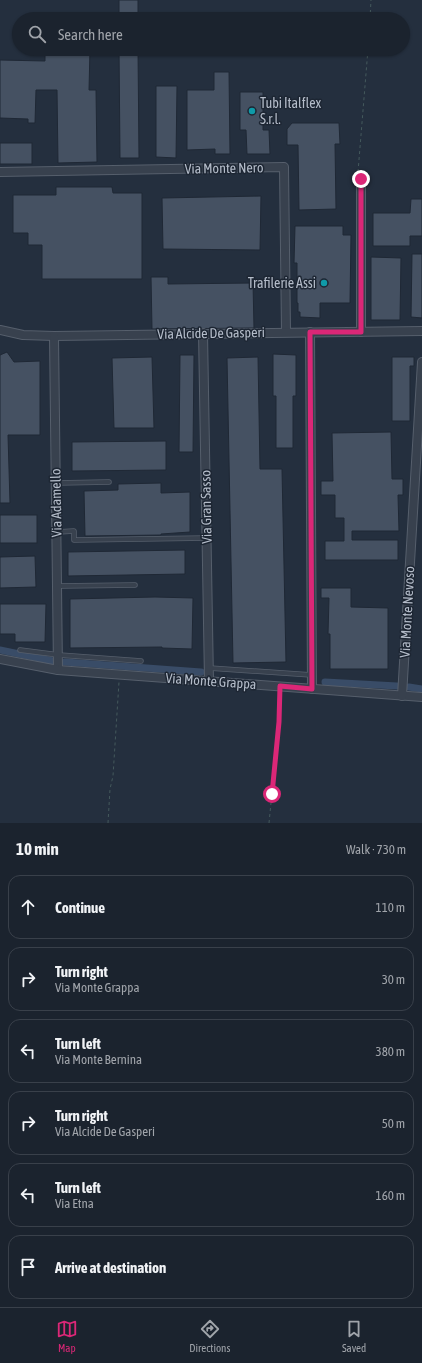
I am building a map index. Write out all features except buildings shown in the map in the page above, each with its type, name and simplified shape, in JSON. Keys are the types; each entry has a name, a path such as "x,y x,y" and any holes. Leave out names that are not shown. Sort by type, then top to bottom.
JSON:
{"street":[{"name":"Via Monte Nero","path":"0,172 284,167 286,332"},
{"path":"361,179 361,332"},
{"name":"Via Alcide De Gasperi","path":"0,330 23,335 54,336 422,331"},
{"path":"310,332 312,689"},
{"name":"Via Gran Sasso","path":"203,333 209,681"},
{"name":"Via Adamello","path":"54,336 58,662"},
{"name":"Via Monte Nevoso","path":"402,690 422,362"},
{"name":"Via Monte Grappa","path":"0,659 58,662 120,675 312,689 402,690 422,697"}],"lane":[{"path":"56,483 109,482"},
{"path":"57,532 74,531 74,540 207,538"},
{"path":"58,586 135,585"},
{"path":"20,650 58,662 140,661"},
{"path":"209,668 312,675"}],"path":[{"path":"371,12 372,0"},
{"path":"361,179 358,177 367,56"},
{"path":"108,823 120,675"},
{"path":"268,823 279,722 280,686"}],"waterway":[{"path":"0,650 53,661"},
{"path":"65,662 201,672"},
{"path":"325,682 397,686"},
{"path":"409,687 422,689"}],"place":[{"name":"Tubi Italflex S.r.l.","path":"252,111"},
{"name":"Trafilerie Assi","path":"324,283"}],"route":[{"path":"272,794 279,722 280,686 312,689 310,332 361,332 361,179"}]}
